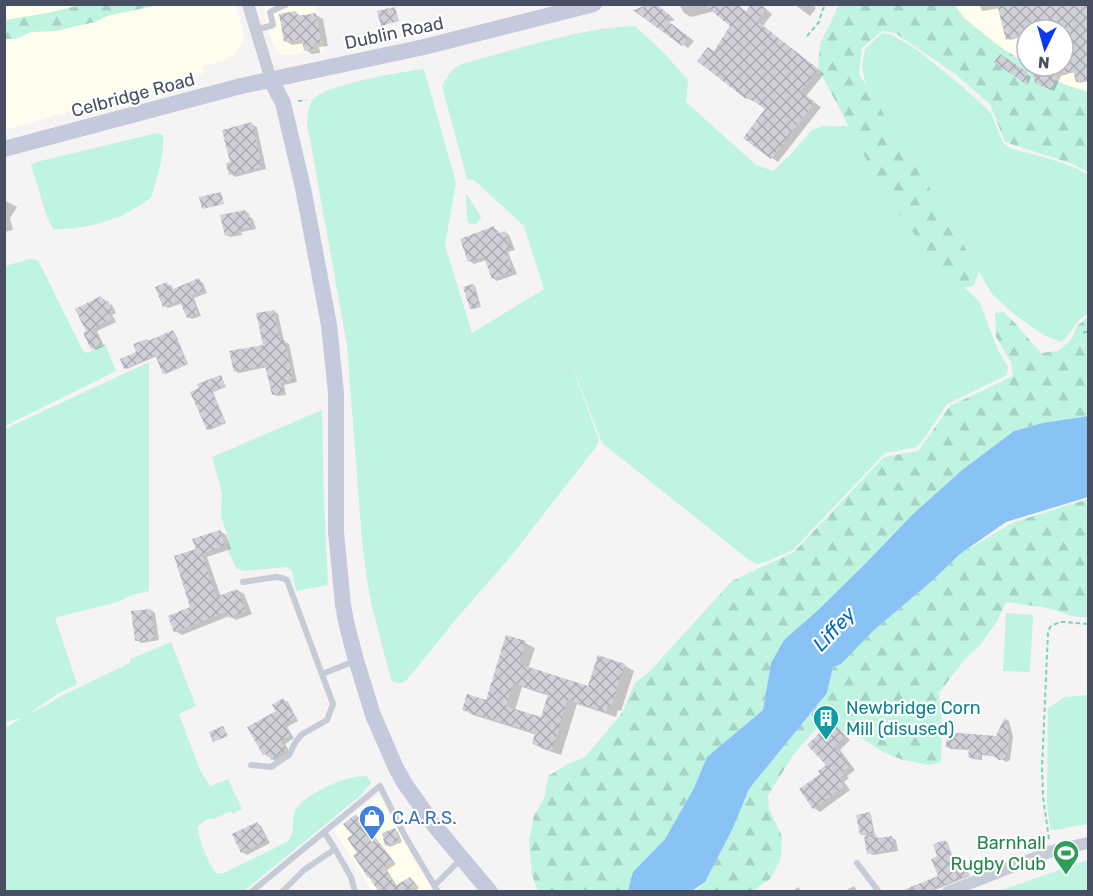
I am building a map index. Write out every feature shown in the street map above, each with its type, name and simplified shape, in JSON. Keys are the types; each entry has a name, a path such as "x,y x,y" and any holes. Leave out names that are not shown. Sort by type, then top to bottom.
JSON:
{"main road":[{"name":"Dublin Road","path":"271,80 457,39 594,4"},
{"name":"Celbridge Road","path":"4,149 271,80"},
{"path":"271,80 283,103 303,189 329,325 336,393 336,532 347,626 356,660 373,715 396,768 419,805 461,859 490,891"}],"street":[{"path":"248,4 271,80"},
{"path":"948,891 1052,851 1089,843"}],"lane":[{"path":"255,30 273,25 270,12 287,4"},
{"path":"243,582 276,577 287,580 333,704 327,720 301,735 289,755 272,768 251,765"},
{"path":"322,674 356,660"},
{"path":"251,891 380,786 405,836 437,888 461,859"},
{"path":"324,832 351,877 355,891"},
{"path":"282,891 304,870 335,849"},
{"path":"857,863 879,891"}],"path":[{"path":"807,36 819,22 825,6 820,4"},
{"path":"1083,333 1089,331"},
{"path":"1052,851 1043,797 1042,768 1048,633 1050,627 1059,622 1089,624"}],"shaded area":[{"path":"5,5 236,5 244,37 242,44 233,55 224,61 202,66 204,73 5,130"},
{"path":"264,5 315,5 324,50 290,55 279,53 267,29"},
{"path":"955,5 1088,5 1088,92 1052,78 1075,78 1075,18 1015,18 1015,56 964,18"},
{"name":"C.A.R.S.","path":"379,795 432,888 424,891 372,891 335,832 336,828"}],"green space":[{"path":"85,4 159,5 107,16 95,22 56,31 31,32 16,39 5,39 5,20"},
{"path":"839,5 955,5 964,18 1015,56 1015,78 1052,78 1088,92 1088,172 1073,164 1005,142 990,104 954,73 895,33 882,31 862,48 859,74 979,272 973,286 963,288 930,255 885,195 818,68 820,44"},
{"path":"635,26 688,80 686,102 756,165 773,171 811,131 822,126 850,126 930,255 979,301 998,350 1008,367 1007,375 947,404 917,447 885,453 793,550 757,564 602,443 567,352 599,440 596,447 511,556 406,681 395,682 391,680 371,603 366,573 347,345 307,123 310,106 319,95 346,84 424,69 456,183 445,245 472,333 544,289 524,226 474,180 467,179 442,86 453,69 472,61 573,34"},
{"path":"884,33 916,49 963,87 991,113 1003,143 1010,148 1076,168 1088,175 1088,314 1061,342 1044,335 1015,315 992,294 866,86 862,66 865,49"},
{"path":"157,133 163,135 163,150 151,198 127,213 106,221 89,226 53,229 31,165"},
{"path":"466,193 481,217 478,223 468,223"},
{"path":"30,259 38,260 83,351 87,353 105,344 116,371 5,426 5,266"},
{"path":"1004,312 1041,353 1058,351 1072,339 1077,326 1088,317 1088,416 1043,423 1014,431 962,470 912,515 816,612 784,640 771,663 763,710 707,757 694,788 665,839 633,872 628,891 538,891 532,875 529,842 534,816 545,796 548,776 585,757 622,713 635,683 650,671 732,581 794,552 884,457 918,451 950,406 1013,376 1011,362 996,337 995,313"},
{"path":"149,362 149,591 55,618 77,684 57,694 29,714 130,663 130,659 171,642 196,706 179,714 200,770 210,786 228,779 242,809 233,814 231,811 214,819 207,819 198,826 205,852 211,866 218,874 287,842 290,839 298,806 318,791 356,777 366,776 371,783 360,796 244,891 5,891 5,728 22,718 5,722 5,429"},
{"path":"322,410 328,585 296,591 292,571 287,567 244,571 236,568 229,553 228,538 221,516 222,493 212,457"},
{"path":"1088,499 1088,618 1072,616 1048,608 1006,602 997,621 981,644 964,660 939,693 942,726 941,762 929,765 903,760 881,751 860,737 820,724 793,755 768,796 769,809 782,836 781,858 771,878 753,891 694,892 705,882 732,830 749,789 827,693 833,667 841,664 873,631 960,554 1014,522"},
{"path":"1006,613 1033,615 1030,672 1003,671"},
{"path":"1088,695 1088,824 1051,830 1047,802 1048,708 1065,697"},
{"name":"Barnhall Rugby Club","path":"1088,860 1088,891 999,891"}],"water":[{"name":"Liffey","path":"1088,416 1088,497 1006,522 960,554 873,631 841,664 833,667 827,693 749,789 732,830 705,882 692,891 628,891 633,872 665,839 694,788 707,757 763,710 771,663 784,640 816,612 912,515 962,470 1014,431 1043,423"}],"building":[{"path":"656,4 672,17 665,19 689,37 682,46 633,10"},
{"path":"703,4 737,4 746,12 751,4 760,4 766,9 757,21 818,69 800,92 815,102 771,159 743,138 765,109 748,97 746,99 697,61 708,47 714,51 730,26"},
{"path":"997,4 1089,4 1089,79 1076,82 1075,78 1075,18 1015,18 1015,37 1006,40"},
{"path":"395,7 399,21 381,26 377,11"},
{"path":"296,11 297,16 316,13 321,42 313,44 314,49 304,51 302,39 284,42 279,14"},
{"path":"1000,54 1015,64 1015,77 994,62"},
{"path":"1017,78 1027,78 1027,85"},
{"path":"1034,78 1056,78 1051,90 1035,83"},
{"path":"252,122 262,167 229,175 226,163 230,162 222,130"},
{"path":"221,192 224,204 202,209 199,197"},
{"path":"245,210 252,227 237,230 238,233 225,236 220,215"},
{"path":"494,226 496,234 505,231 511,248 505,250 513,272 492,279 484,257 468,262 460,239"},
{"path":"199,278 204,290 191,296 198,314 187,318 179,300 163,307 155,287 167,282 171,290"},
{"path":"473,284 480,306 470,309 463,287"},
{"path":"101,296 104,303 108,301 113,311 109,313 112,319 93,328 101,344 91,349 83,333 86,331 75,309"},
{"path":"274,310 280,341 285,340 293,380 281,383 283,393 272,395 265,365 234,372 229,351 263,345 256,313"},
{"path":"173,330 187,364 163,374 155,355 124,369 120,359 136,352 133,344 147,339 148,341"},
{"path":"221,375 225,386 212,391 225,422 207,430 190,392 199,388 197,384"},
{"path":"220,530 225,545 202,554 216,597 237,589 246,611 229,618 226,612 174,632 168,616 190,607 174,556 196,549 192,539"},
{"path":"151,609 155,639 135,641 131,611"},
{"path":"506,635 526,641 519,664 588,686 598,655 625,664 611,707 608,706 606,712 567,700 552,751 532,744 535,733 462,710 467,694 486,700","holes":["513,683 548,694 541,717 506,706"]},
{"path":"283,698 295,718 284,724 290,736 281,741 285,751 271,760 267,753 263,755 247,727 276,711 272,705"},
{"path":"1005,717 1009,734 1007,756 1004,760 979,754 978,758 968,757 969,749 946,747 947,732 996,736"},
{"path":"831,722 845,736 835,746 850,766 842,772 844,775 839,778 845,786 813,809 799,789 820,774 818,771 826,765 807,745"},
{"path":"223,726 228,736 213,742 209,732"},
{"path":"870,812 873,833 860,835 856,815"},
{"path":"356,814 393,861 384,867 395,886 410,877 415,886 405,891 378,891 353,855 357,853 347,838 352,835 343,824"},
{"path":"257,822 266,841 241,853 232,834"},
{"path":"395,828 399,840 385,846 382,833"},
{"path":"876,834 877,838 892,836 894,849 867,854 864,836"},
{"path":"945,840 957,869 965,866 969,875 928,891 901,891 938,876 931,859 937,856 933,844"}],"place":[{"name":"Newbridge Corn Mill (disused)","path":"826,741"},
{"name":"C.A.R.S.","path":"372,841"},
{"name":"Barnhall Rugby Club","path":"1066,876"}]}
